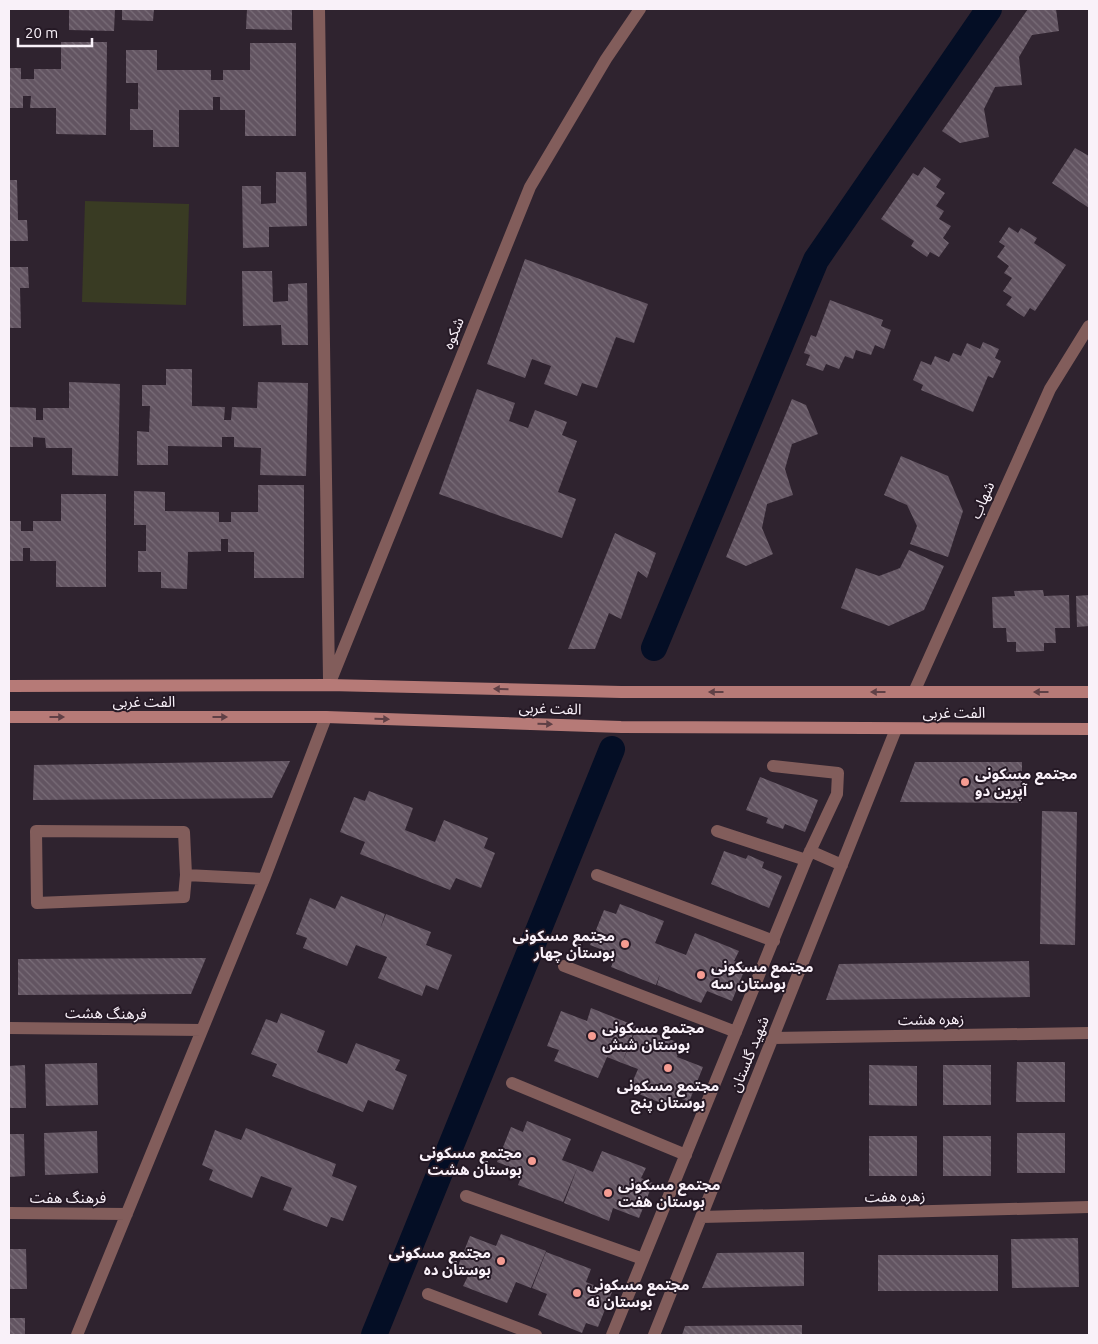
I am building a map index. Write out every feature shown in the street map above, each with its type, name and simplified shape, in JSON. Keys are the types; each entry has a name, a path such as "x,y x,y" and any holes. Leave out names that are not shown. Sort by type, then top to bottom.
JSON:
{"main road":[{"name":"الفت غربی","path":"9,686 329,684 629,692 1089,692"},
{"name":"الفت غربی","path":"9,717 326,717 621,727 1089,728"}],"street":[{"path":"320,9 329,684"},
{"name":"شکوه","path":"329,684 530,187 606,59 640,9"},
{"name":"شهاب","path":"914,692 1050,389 1089,326"},
{"path":"76,1335 264,879 326,717"},
{"name":"شهید گلستان","path":"654,1335 896,729"},
{"path":"612,1335 808,856 837,794 838,773 773,766"},
{"path":"36,831 184,832 186,875 184,897 37,903 36,831"},
{"path":"716,831 842,865"},
{"path":"597,874 774,941"},
{"path":"186,875 264,879"},
{"path":"564,966 736,1032"},
{"name":"فرهنگ هشت","path":"9,1028 202,1030"},
{"name":"زهره هشت","path":"773,1038 1089,1032"},
{"path":"512,1083 686,1155"},
{"path":"466,1196 643,1259"},
{"name":"زهره هفت","path":"701,1217 1089,1207"},
{"name":"فرهنگ هفت","path":"9,1213 127,1214"},
{"path":"428,1294 536,1335"}],"green space":[{"path":"85,201 189,204 186,305 82,302"}],"building":[{"path":"69,9 115,9 114,31 69,30"},
{"path":"122,9 154,9 153,21 122,20"},
{"path":"247,9 292,9 292,30 246,29"},
{"path":"1028,9 1056,9 1059,31 1032,35 1019,57 1022,85 995,87 984,109 989,137 960,143 942,131"},
{"path":"61,42 107,42 106,135 56,134 56,108 30,108 31,96 23,96 23,108 9,108 9,68 21,68 21,79 34,79 34,69 61,69"},
{"path":"250,43 296,43 296,136 245,136 245,110 220,110 220,97 213,97 213,110 179,110 179,147 153,147 153,130 130,130 130,109 138,109 138,83 126,83 126,50 157,50 157,70 211,70 211,80 223,80 223,70 250,70"},
{"path":"1075,148 1089,156 1089,208 1052,183"},
{"path":"924,167 941,179 936,187 945,193 936,206 944,211 939,219 951,226 943,238 949,243 939,257 930,252 927,257 911,246 914,241 881,219 913,173 918,176"},
{"path":"276,172 306,172 307,226 269,227 269,247 243,248 242,186 261,186 261,204 276,203"},
{"path":"9,180 17,180 18,220 27,220 28,241 9,241"},
{"path":"1009,227 1018,233 1021,228 1037,238 1034,243 1066,265 1035,311 1030,308 1024,317 1006,305 1012,297 1003,291 1012,278 1004,273 1009,266 997,257 1005,246 999,242"},
{"path":"525,259 648,304 634,343 616,337 597,388 582,383 577,396 544,384 551,366 532,359 525,378 487,364"},
{"path":"9,267 28,267 29,288 20,288 21,328 9,328"},
{"path":"242,271 272,271 273,302 288,301 288,284 307,283 308,345 282,345 281,325 243,326"},
{"path":"830,300 883,320 881,326 891,330 884,349 875,345 871,355 856,350 853,359 845,356 839,369 826,364 823,371 806,365 810,355 804,353 811,335 816,337"},
{"path":"983,342 999,349 995,358 1001,361 993,378 988,376 973,412 921,390 923,385 913,380 921,361 931,365 935,356 949,362 953,353 961,356 967,343 980,349"},
{"path":"166,369 192,369 192,406 225,407 224,420 231,420 232,407 257,408 258,382 308,383 306,476 260,475 261,448 234,447 234,437 222,437 222,447 168,446 168,465 137,465 137,431 149,432 150,406 142,406 142,385 166,385"},
{"path":"69,382 120,384 118,476 72,475 72,448 46,448 45,438 33,437 33,447 9,447 9,407 36,408 36,420 43,420 43,408 69,408"},
{"path":"477,389 515,403 509,421 528,428 535,410 567,422 562,435 577,441 558,492 576,499 562,538 439,494"},
{"path":"792,399 806,405 818,434 792,444 785,469 793,495 767,504 762,528 773,554 746,566 726,557"},
{"path":"901,456 948,476 963,511 948,557 910,544 917,526 907,505 884,495"},
{"path":"258,485 304,485 304,578 254,578 254,552 228,552 228,539 221,539 221,551 188,552 187,589 161,588 161,572 138,572 138,551 146,551 146,525 134,525 134,491 165,492 165,511 219,512 219,522 231,522 231,512 258,512"},
{"path":"61,494 106,494 106,587 56,587 56,561 30,561 30,548 23,548 23,561 9,561 9,521 21,521 21,531 33,531 33,521 61,521"},
{"path":"615,533 656,553 647,578 638,571 621,619 609,613 595,649 568,649"},
{"path":"909,550 944,566 924,610 889,626 841,608 856,568 879,576 900,568"},
{"path":"1043,590 1044,596 1069,595 1070,628 1055,628 1056,643 1044,643 1044,651 1016,652 1016,642 1007,642 1006,628 993,628 992,597 1015,596 1014,591"},
{"path":"1089,595 1089,626 1077,627 1076,596"},
{"path":"290,761 272,798 33,800 34,765"},
{"name":"مجتمع مسکونی آپرین دو","path":"915,762 1022,762 1022,803 900,802"},
{"path":"760,777 818,800 805,832 785,824 783,829 766,823 768,818 746,810"},
{"path":"369,791 413,808 405,830 435,842 444,820 488,838 484,848 495,853 481,888 456,878 450,890 360,854 365,842 340,832 354,797 365,801"},
{"path":"1042,811 1077,812 1075,945 1040,944"},
{"path":"724,851 746,859 748,855 764,862 762,868 782,876 769,908 711,884"},
{"path":"341,896 385,914 380,929 386,914 431,932 426,945 452,955 438,990 426,985 422,996 378,978 387,957 356,945 347,966 303,948 307,938 296,934 310,898 335,909"},
{"path":"620,904 664,921 655,943 686,955 695,933 739,951 734,961 746,966 732,1001 707,991 701,1003 657,985 660,974 656,985 611,967 616,955 590,945 604,910 616,914"},
{"path":"206,958 191,994 18,995 18,959"},
{"path":"1029,961 1030,997 826,1000 839,964"},
{"name":"مجتمع مسکونی بوستان شش","path":"591,1008 636,1026 622,1063 607,1057 598,1078 554,1061 559,1050 547,1046 561,1011 587,1021"},
{"path":"281,1013 325,1031 317,1052 347,1064 356,1043 400,1060 395,1070 407,1075 393,1110 368,1100 363,1112 272,1076 277,1064 251,1054 266,1019 277,1023"},
{"name":"مجتمع مسکونی بوستان پنج","path":"637,1027 682,1044 677,1057 703,1067 689,1102 677,1097 673,1108 629,1090 638,1069 622,1063"},
{"path":"1017,1062 1065,1062 1065,1102 1016,1102"},
{"path":"97,1063 98,1105 46,1106 45,1064"},
{"path":"25,1065 26,1108 9,1108 9,1066"},
{"path":"869,1065 917,1066 917,1106 869,1105"},
{"path":"943,1065 991,1065 991,1105 943,1105"},
{"name":"مجتمع مسکونی بوستان هشت","path":"527,1121 571,1139 562,1160 578,1166 563,1202 518,1185 523,1172 497,1162 511,1127 523,1132"},
{"path":"246,1128 336,1164 332,1176 357,1186 343,1221 331,1217 327,1227 283,1210 292,1188 261,1176 252,1198 209,1180 213,1170 202,1165 215,1130 241,1140"},
{"path":"97,1131 98,1173 45,1175 44,1133"},
{"path":"1017,1133 1065,1133 1065,1173 1017,1173"},
{"path":"9,1134 24,1134 25,1176 9,1177"},
{"path":"869,1136 917,1136 917,1176 869,1176"},
{"path":"943,1136 991,1136 991,1176 943,1176"},
{"name":"مجتمع مسکونی بوستان هفت","path":"602,1151 646,1168 641,1178 653,1183 639,1218 613,1208 609,1221 564,1203 578,1166 593,1172"},
{"name":"مجتمع مسکونی بوستان ده","path":"501,1234 546,1251 531,1288 516,1282 507,1303 463,1286 468,1276 456,1271 470,1236 496,1246"},
{"path":"1078,1238 1079,1287 1012,1288 1011,1239"},
{"path":"9,1249 26,1249 27,1289 9,1289"},
{"name":"مجتمع مسکونی بوستان نه","path":"546,1252 591,1269 586,1282 612,1292 598,1327 586,1323 582,1333 538,1315 547,1294 532,1288"},
{"path":"804,1252 804,1286 702,1288 717,1253"},
{"path":"878,1255 998,1255 998,1291 878,1291"},
{"path":"9,1318 25,1318 25,1335 9,1335"},
{"path":"802,1325 802,1335 682,1335 685,1326"}],"waterway":[{"path":"654,648 816,260 989,9"},
{"path":"374,1335 612,749"}],"place":[{"name":"مجتمع مسکونی آپرین دو","path":"965,782"},
{"name":"مجتمع مسکونی بوستان چهار","path":"625,944"},
{"name":"مجتمع مسکونی بوستان سه","path":"701,975"},
{"name":"مجتمع مسکونی بوستان شش","path":"592,1036"},
{"name":"مجتمع مسکونی بوستان پنج","path":"668,1068"},
{"name":"مجتمع مسکونی بوستان هشت","path":"532,1161"},
{"name":"مجتمع مسکونی بوستان هفت","path":"608,1193"},
{"name":"مجتمع مسکونی بوستان ده","path":"501,1261"},
{"name":"مجتمع مسکونی بوستان نه","path":"577,1293"}]}
